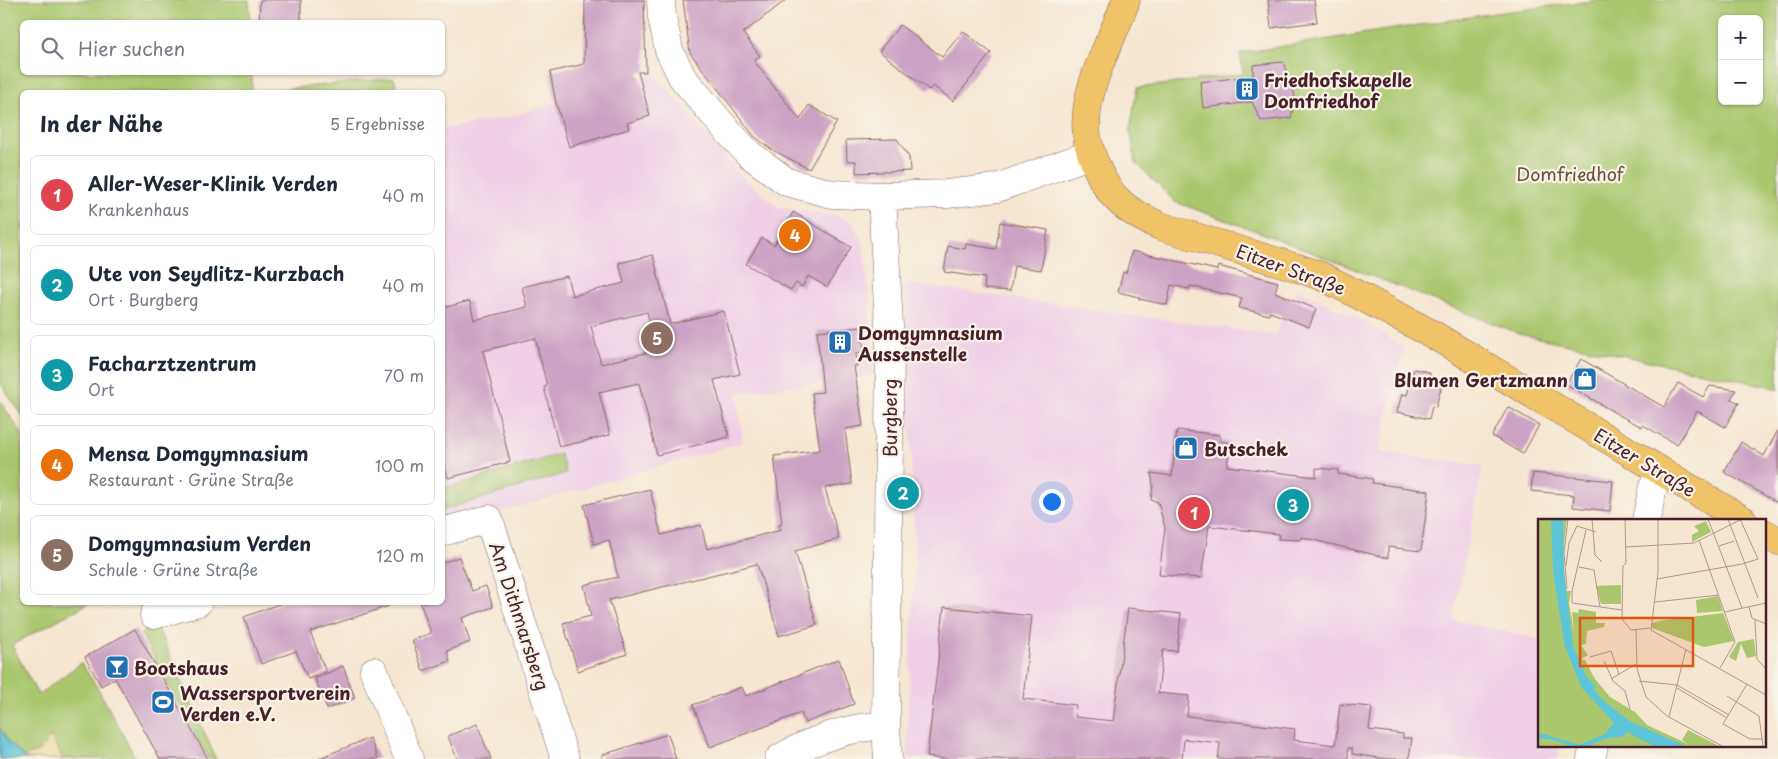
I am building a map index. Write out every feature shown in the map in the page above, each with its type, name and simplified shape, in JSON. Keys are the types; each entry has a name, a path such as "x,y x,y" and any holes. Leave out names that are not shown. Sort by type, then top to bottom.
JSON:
{"main road":[{"name":"Eitzer Straße","path":"1126,0 1096,78 1090,97 1087,120 1087,136 1091,154 1108,189 1125,208 1142,219 1160,226 1295,267 1321,276 1347,289 1432,334 1741,519"},
{"path":"1766,534 1778,541"}],"street":[{"path":"661,0 662,17 670,50 682,77 749,154 787,182 832,194 882,196 941,195 997,188 1091,154"},
{"name":"Burgberg","path":"882,196 890,344 886,726 888,759"},
{"path":"1646,519 1653,487 1661,472"},
{"name":"Am Dithmarsberg","path":"445,531 489,519 565,759"},
{"path":"154,615 188,605"},
{"path":"374,671 409,759"},
{"path":"779,759 820,739 869,726 886,726"},
{"path":"1591,759 1594,746"}],"shaded area":[{"path":"653,73 743,178 779,208 832,215 852,222 863,242 870,299 872,376 737,393 743,442 445,527 445,129 505,118"},
{"path":"905,283 1275,335 1296,289 1370,325 1404,349 1379,452 1483,466 1453,620 1538,639 1538,746 1561,746 1558,759 909,759 907,738 915,559"}],"green space":[{"path":"0,0 249,0 250,20 20,20 20,75 252,75 252,90 20,90 20,412 0,383"},
{"name":"Domfriedhof","path":"1599,0 1778,0 1778,390 1768,386 1520,334 1262,233 1175,202 1136,163 1130,130 1137,88 1243,74 1240,53 1495,13"},
{"path":"394,78 397,90 274,90"},
{"path":"0,401 20,431 20,605 85,605 12,645 38,695 81,663 97,687 136,759 0,759"},
{"path":"560,454 566,473 445,509 445,488"},
{"path":"156,624 216,759 209,759 141,634"}],"sand":[{"path":"51,736 63,759 27,759 24,757 40,751"}],"water":[{"path":"0,728 8,742 26,759 0,759"}],"building":[{"path":"260,0 301,0 301,20 259,20"},
{"path":"585,0 644,0 646,72 638,72 650,116 627,123 629,129 569,147 556,103 550,72 584,64"},
{"path":"683,0 786,0 743,33 760,56 754,61 800,120 809,105 837,122 809,169 771,149 755,137 690,53"},
{"path":"1268,0 1314,0 1317,22 1271,28"},
{"path":"900,25 942,57 963,31 991,53 953,101 933,86 929,90 879,51"},
{"name":"Friedhofskapelle Domfriedhof","path":"1283,62 1295,96 1291,118 1261,121 1252,102 1203,108 1200,82 1253,76 1253,65"},
{"path":"897,139 909,157 910,171 856,173 856,161 847,161 846,140"},
{"path":"793,212 851,247 827,287 808,276 802,287 796,283 791,290 746,264 762,238 774,245"},
{"path":"1000,222 1048,230 1041,270 1014,266 1010,291 984,289 985,278 944,272 948,246 965,249 966,244 996,249"},
{"path":"1132,251 1217,270 1218,266 1278,282 1275,292 1316,309 1309,327 1270,312 1269,315 1239,308 1242,298 1190,286 1189,289 1171,285 1167,305 1139,299 1139,297 1118,292 1123,272 1126,273"},
{"path":"653,255 670,324 724,311 740,374 714,380 729,437 657,455 639,383 599,392 610,435 559,447 544,387 547,386 535,338 483,351 510,462 448,478 445,466 445,307 470,301 474,320 527,307 522,287 567,276 572,296 624,283 619,263","holes":["647,312 657,350 601,364 591,326"]},
{"path":"861,327 864,352 856,353 857,366 854,366 863,426 845,429 852,484 825,488 839,539 795,551 817,625 779,636 757,564 609,600 627,654 578,671 563,623 591,616 584,585 618,577 609,540 594,544 584,505 650,489 661,535 701,525 707,549 781,530 779,525 782,524 774,456 820,450 812,393 823,392 817,331"},
{"path":"1581,359 1664,407 1678,383 1703,397 1710,386 1736,390 1731,399 1739,403 1725,427 1697,411 1677,445 1643,425 1642,427 1619,415 1566,384"},
{"path":"1414,369 1429,372 1431,377 1443,380 1436,407 1432,406 1429,419 1397,412 1402,394 1407,395"},
{"path":"1508,407 1539,425 1523,454 1492,436"},
{"path":"1177,430 1220,435 1220,441 1230,443 1227,466 1316,477 1316,468 1338,470 1338,474 1373,479 1372,483 1429,491 1421,551 1388,547 1388,558 1301,537 1300,540 1278,539 1279,534 1209,526 1201,578 1159,575 1165,528 1158,502 1151,500 1153,485 1151,473 1172,476"},
{"path":"1778,430 1778,503 1724,472 1741,442 1764,456"},
{"path":"1533,473 1613,481 1610,511 1573,507 1574,495 1531,491"},
{"path":"459,557 472,591 486,586 493,607 462,618 470,642 447,651 450,661 423,671 412,640 431,633 421,605 445,605 445,562"},
{"path":"276,605 389,606 310,632 326,672 308,679 296,651 261,664 244,617"},
{"path":"944,607 1032,616 1023,699 1076,705 1075,717 1113,721 1128,608 1181,614 1177,651 1163,650 1158,693 1189,696 1187,716 1295,729 1294,740 1335,745 1340,704 1372,707 1369,730 1403,734 1403,738 1412,738 1409,759 1386,759 1352,754 1352,748 1348,748 1348,759 1218,759 1220,743 1184,739 1182,759 945,759 927,757"},
{"path":"135,629 208,759 160,759 115,678 101,686 85,657"},
{"path":"839,659 854,704 805,723 801,713 710,747 693,705 742,687 746,696"},
{"path":"343,666 355,698 327,709 315,679"},
{"path":"477,724 491,759 457,759 448,736"},
{"path":"668,734 676,759 602,759 602,755"},
{"path":"370,738 378,759 319,758"}],"place":[{"name":"Friedhofskapelle Domfriedhof","path":"1247,89"},
{"name":"Mensa Domgymnasium","path":"795,235"},
{"name":"Domgymnasium Verden","path":"657,338"},
{"name":"Domgymnasium Aussenstelle","path":"840,342"},
{"name":"Blumen Gertzmann","path":"1585,379"},
{"name":"Butschek","path":"1186,448"},
{"name":"Ute von Seydlitz-Kurzbach","path":"903,493"},
{"name":"Facharztzentrum","path":"1293,505"},
{"name":"Aller-Weser-Klinik Verden","path":"1194,513"},
{"name":"Bootshaus","path":"117,667"},
{"name":"Wassersportverein Verden e.V.","path":"163,702"}]}
